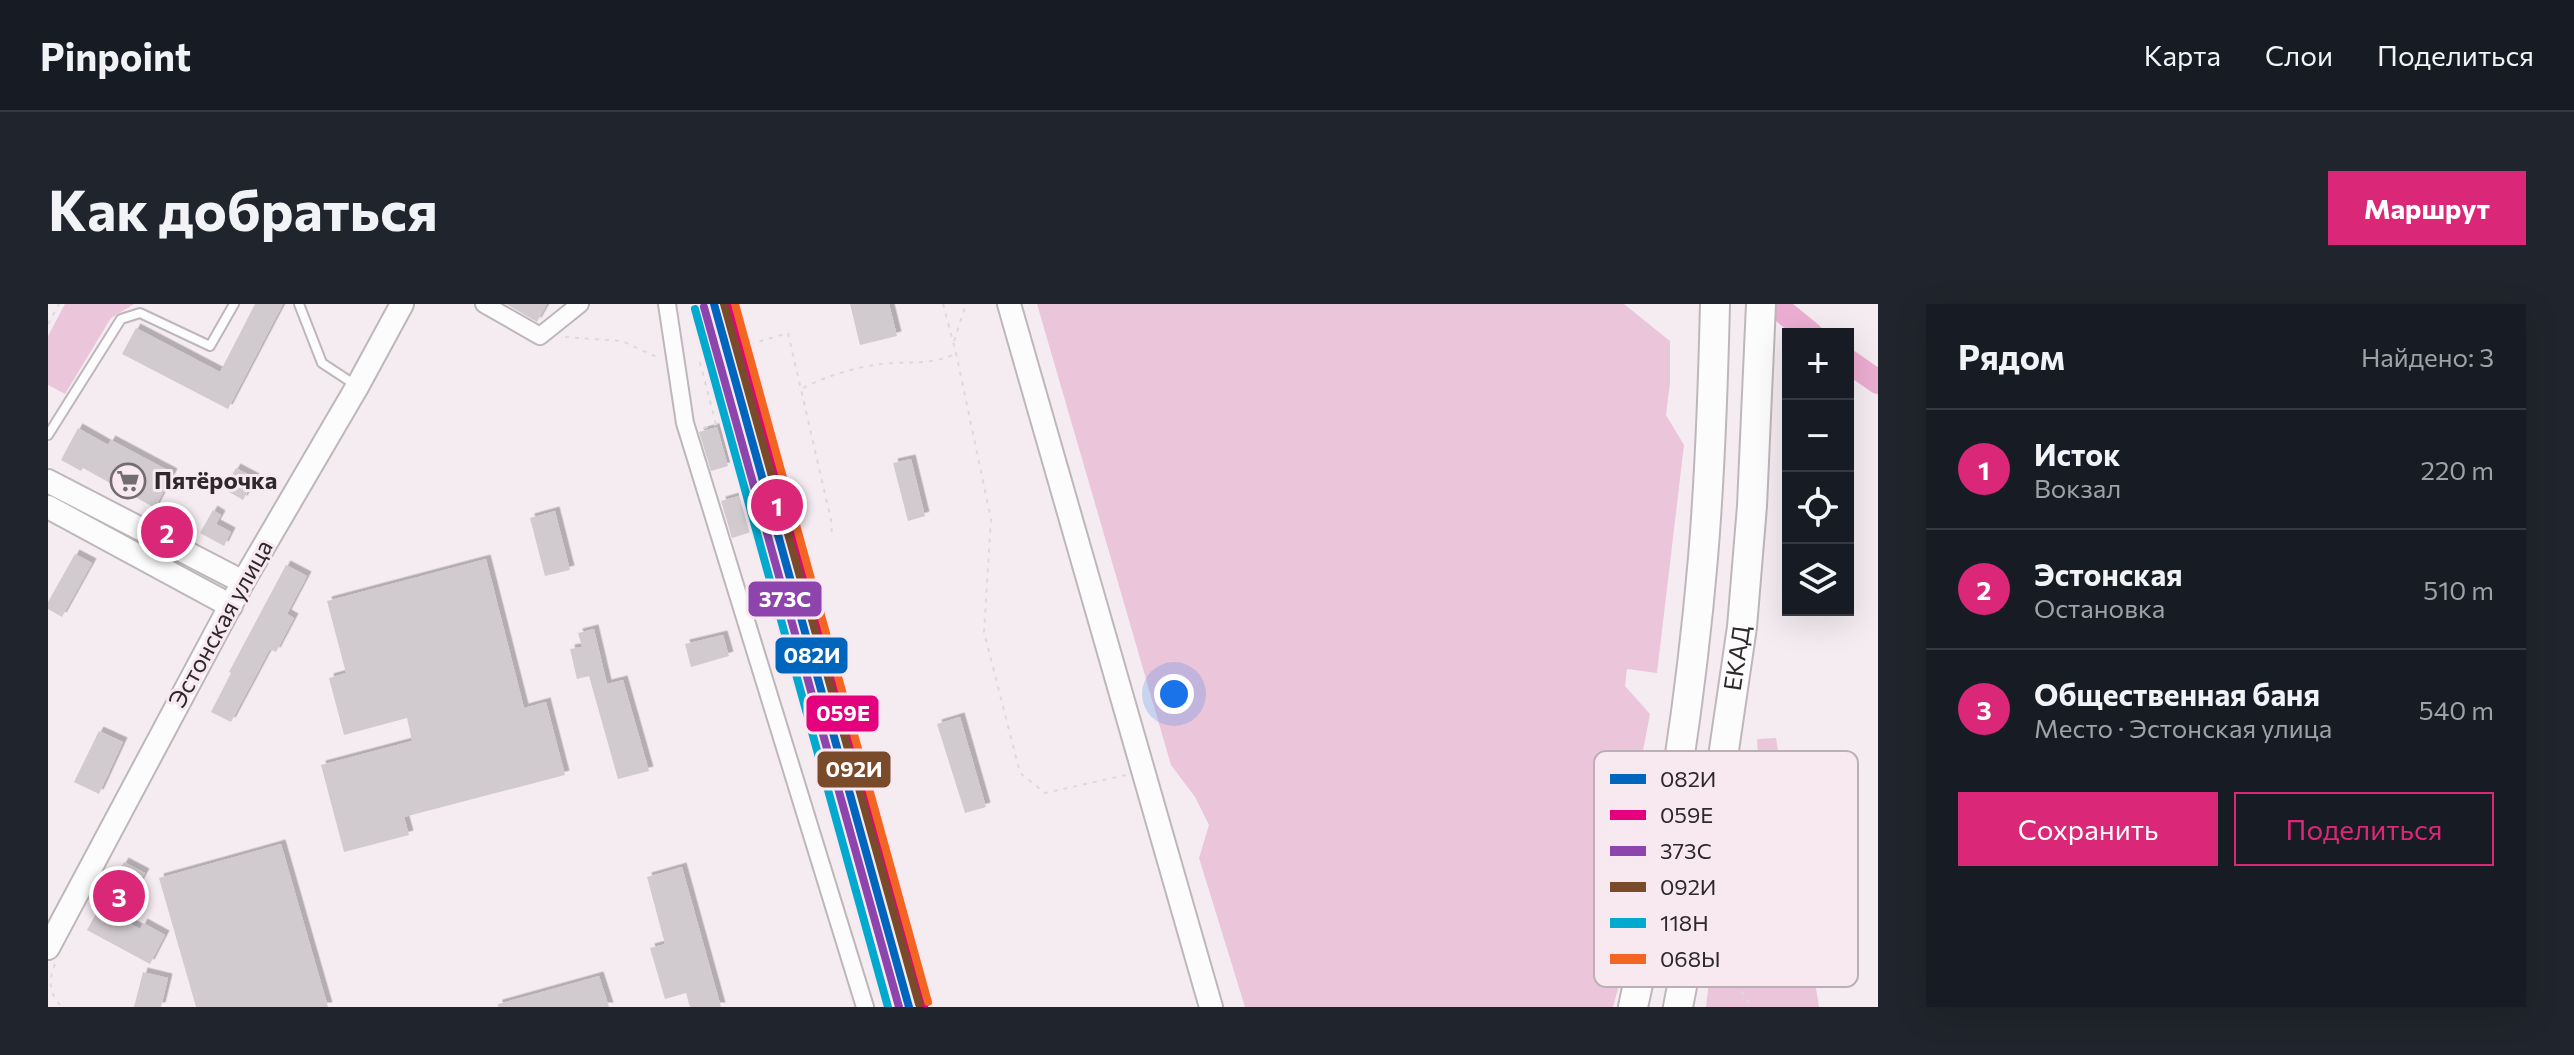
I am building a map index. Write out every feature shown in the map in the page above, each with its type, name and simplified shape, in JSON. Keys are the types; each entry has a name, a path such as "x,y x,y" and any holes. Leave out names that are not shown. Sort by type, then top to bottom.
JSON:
{"highway":[{"name":"ЕКАД","path":"1679,751 1703,559 1715,304"},
{"name":"ЕКАД","path":"1724,751 1742,627 1752,506 1761,304"},
{"name":"ЕКАД","path":"1633,1007 1637,987"},
{"name":"ЕКАД","path":"1678,1007 1682,987"}],"street":[{"name":"Эстонская улица","path":"48,948 243,582 402,304"},
{"path":"484,304 540,336 572,307"},
{"path":"667,304 688,433 865,1007"},
{"path":"1009,304 1211,1007"},
{"path":"48,481 243,582"},
{"path":"48,507 231,606"}],"lane":[{"path":"140,313 145,304"},
{"path":"48,435 121,319 140,313 210,346 234,304"},
{"path":"299,304 322,363 357,387"}],"path":[{"path":"48,324 59,304"},
{"path":"721,304 747,398"},
{"path":"943,304 991,519 984,632 1020,773 1045,793 1143,770"},
{"path":"953,342 966,304"},
{"path":"716,424 699,359 788,333 831,520 832,536"},
{"path":"540,336 622,341 676,366"},
{"path":"801,387 859,368 895,363 926,364 956,353"},
{"path":"688,433 724,422 726,425"},
{"path":"1738,987 1752,1007"}],"shaded area":[{"path":"65,304 134,304 111,318 65,394 48,385 48,336"},
{"path":"1037,304 1624,304 1670,341 1666,415 1684,445 1657,673 1627,669 1625,686 1650,714 1643,751 1594,751 1594,987 1618,987 1613,1007 1245,1007 1199,858 1209,825 1195,797 1171,765"},
{"path":"1776,738 1778,751 1758,751 1757,739"},
{"path":"1708,987 1816,987 1819,1007 1706,1007"}],"building":[{"path":"255,304 283,304 228,409 122,354 136,328 220,372"},
{"path":"506,304 547,304 537,322"},
{"path":"850,304 889,304 897,336 860,345"},
{"path":"717,427 728,466 711,471 699,432"},
{"path":"78,428 108,445 111,440 173,473 155,508 83,468 81,471 61,460"},
{"path":"911,459 925,516 908,521 893,463"},
{"path":"236,468 255,478 243,500 224,489"},
{"path":"742,495 751,532 732,538 721,501"},
{"path":"213,510 221,515 216,524 231,532 224,546 200,533"},
{"path":"555,511 570,570 545,576 530,518"},
{"path":"75,554 92,563 62,617 48,609 48,602"},
{"path":"486,559 524,708 546,702 565,775 404,817 409,835 344,852 321,765 412,741 407,718 344,735 329,678 346,673 327,601"},
{"path":"286,565 307,576 287,614 294,618 276,652 270,649 231,722 211,712"},
{"path":"594,629 607,684 623,680 649,771 618,779 589,676 577,679 570,649 582,647 578,633"},
{"path":"723,635 729,656 691,667 685,644"},
{"path":"960,717 986,807 965,813 937,724"},
{"path":"99,731 123,742 99,794 74,782"},
{"path":"281,844 328,1007 196,1007 159,878"},
{"path":"124,862 145,873 120,918 140,929 143,923 165,935 150,964 87,930"},
{"path":"682,867 721,1007 690,1007 686,993 665,999 650,948 665,944 647,877"},
{"path":"143,972 168,978 161,1007 134,1007"},
{"path":"599,976 609,1007 498,1007 498,1004"}],"waterway":[{"path":"1779,308 1804,328"},
{"path":"1854,365 1878,382"}],"transit line":[{"name":"082И","path":"714,304 909,1007"},
{"name":"092И","path":"724,304 919,1004"},
{"name":"059Е","path":"729,304 924,1007"},
{"name":"068Ы","path":"735,304 928,1002"},
{"name":"373C","path":"704,307 899,1007"},
{"name":"118Н","path":"695,309 888,1007"}],"place":[{"name":"Пятёрочка","path":"128,481"},
{"name":"Исток","path":"777,505"},
{"name":"Эстонская","path":"167,532"},
{"name":"Общественная баня","path":"119,896"}]}
